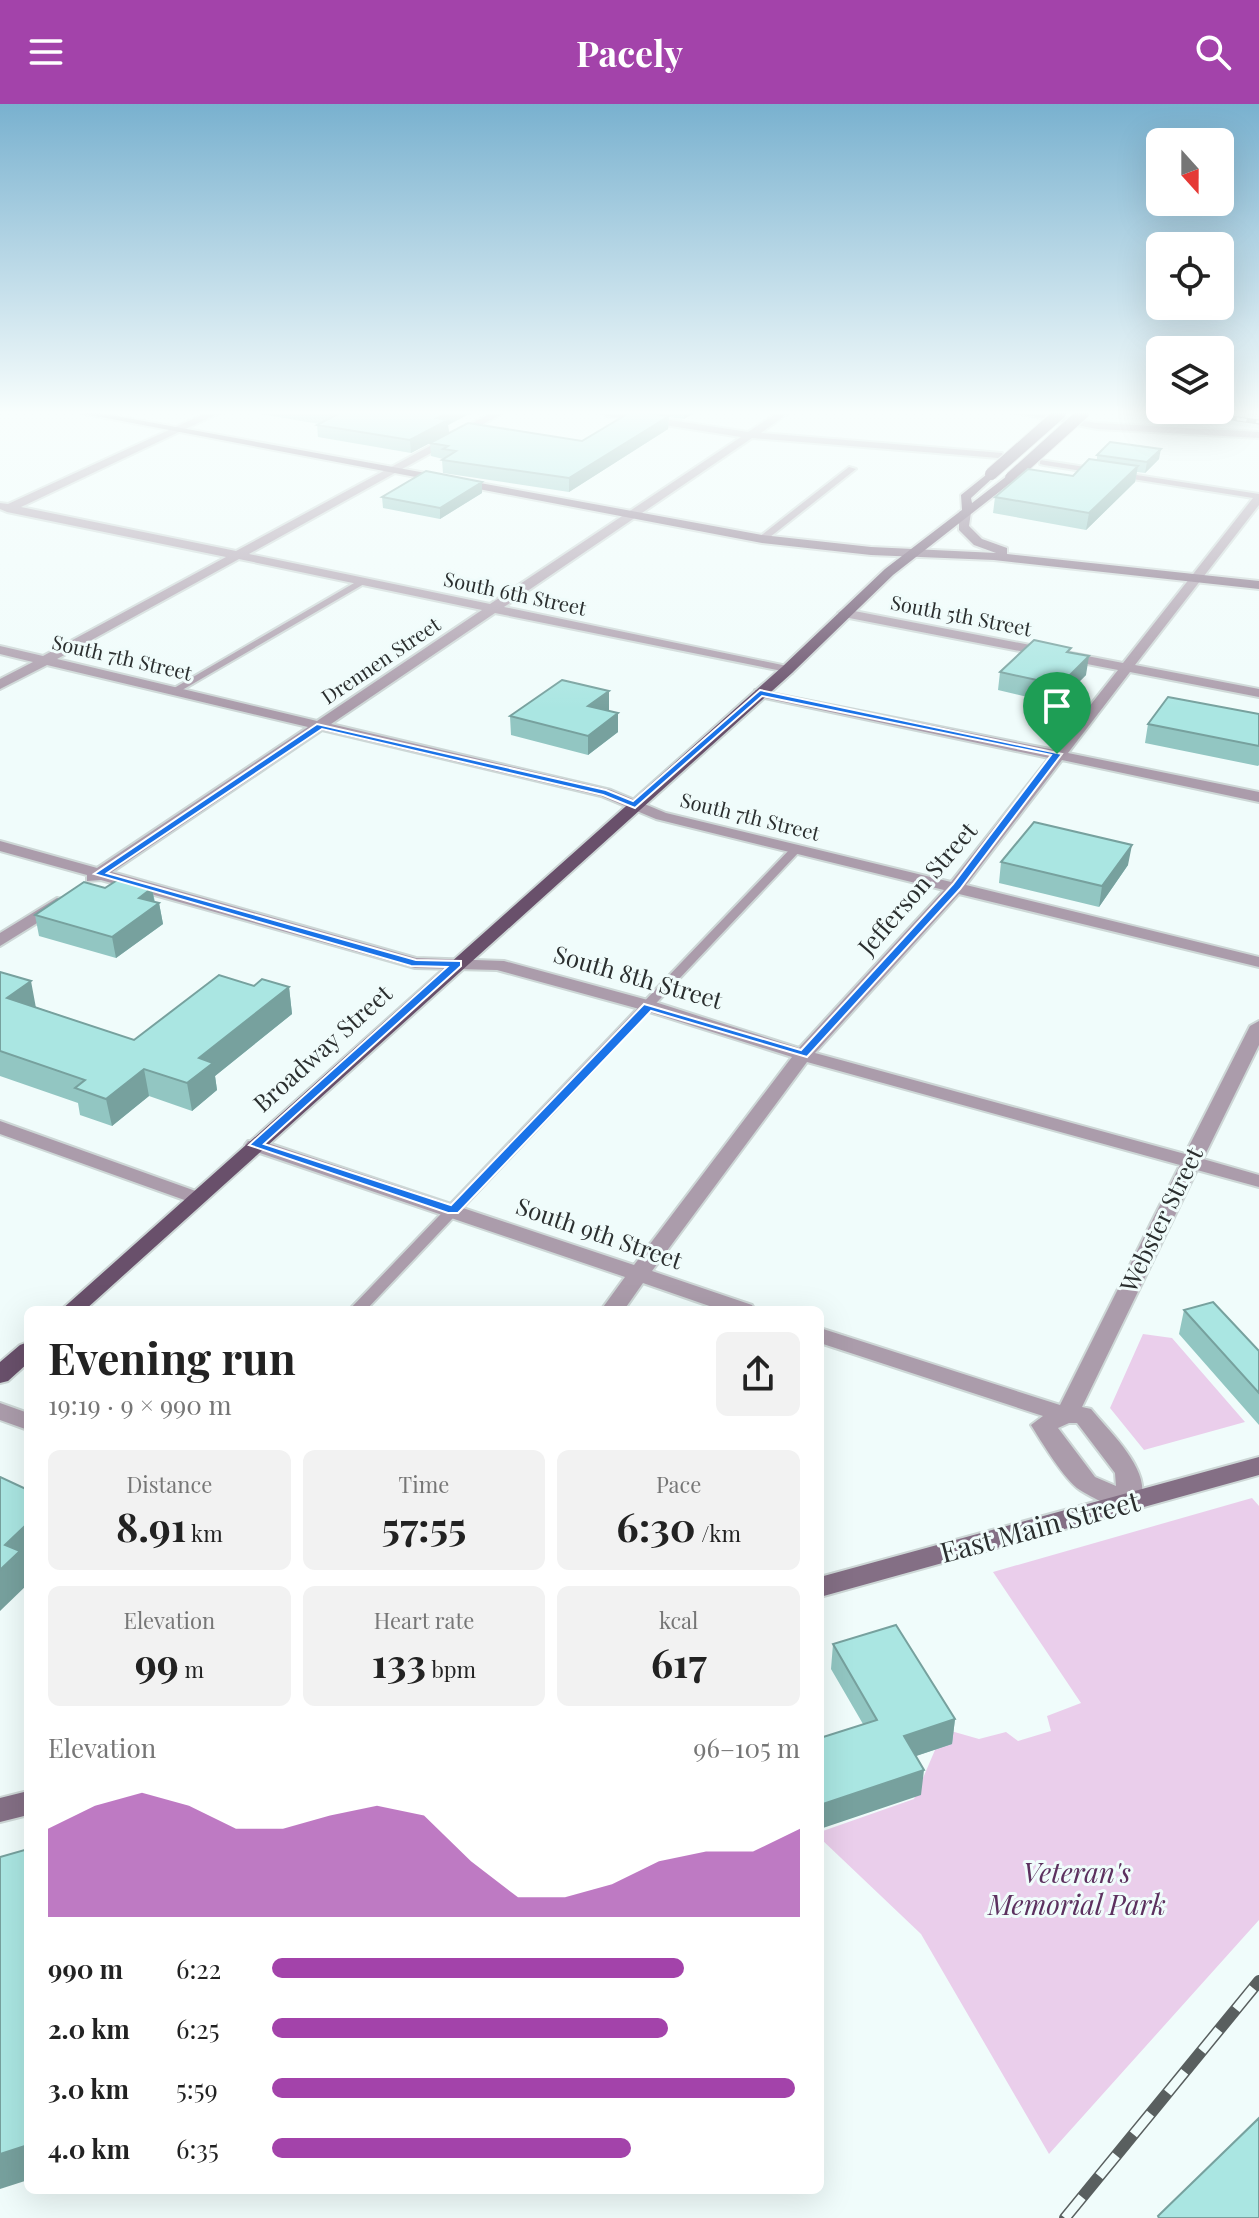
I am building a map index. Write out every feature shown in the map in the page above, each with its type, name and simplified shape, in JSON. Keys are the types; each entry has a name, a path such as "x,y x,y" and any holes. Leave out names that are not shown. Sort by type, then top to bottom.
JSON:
{"main road":[{"path":"615,512 762,539 917,553 994,556 1089,568 1200,576 1259,585"},
{"name":"Broadway Street","path":"76,1306 787,670 889,572 917,553 965,512"},
{"path":"966,512 963,527 978,542 1089,568"},
{"path":"0,1375 24,1354"},
{"name":"East Main Street","path":"824,1586 1259,1466"},
{"path":"0,1810 24,1804"}],"street":[{"name":"South 6th Street","path":"16,512 787,670"},
{"path":"0,685 316,512"},
{"name":"Drennen Street","path":"0,941 638,512"},
{"name":"Jefferson Street","path":"615,1306 803,1055 956,887 1057,754 1200,576 1244,512"},
{"name":"South 5th Street","path":"844,613 1259,693"},
{"name":"South 7th Street","path":"0,650 606,793 661,816 1259,962"},
{"path":"760,693 1259,797"},
{"name":"South 8th Street","path":"0,846 415,963 498,965 649,1006 803,1055 1259,1181"},
{"name":"Webster Street","path":"1129,1502 1086,1483 1043,1425 1066,1415 1259,1026"},
{"path":"0,1127 197,1198"},
{"name":"South 9th Street","path":"255,1145 732,1306"},
{"path":"824,1336 1066,1415 1083,1415 1127,1471 1129,1502"},
{"path":"0,1411 24,1420"}],"lane":[{"path":"762,539 797,512"},
{"path":"174,691 361,582"},
{"path":"361,1306 796,849"}],"green space":[{"path":"1143,1334 1172,1338 1245,1422 1144,1450 1110,1408"},
{"name":"Veteran's Memorial Park","path":"1252,1498 1259,1506 1259,1920 1049,2154 921,1934 824,1842 824,1831 914,1799 944,1729 979,1739 1006,1732 1018,1741 1051,1731 1047,1716 1081,1703 993,1572"}],"building":[{"path":"1034,640 1071,648 1067,652 1089,656 1060,685 1000,672"},
{"path":"562,680 609,691 588,706 618,713 588,736 510,716"},
{"path":"1168,697 1259,714 1259,746 1148,724"},
{"path":"1034,822 1132,845 1102,886 1001,862"},
{"path":"119,879 152,888 139,898 159,903 112,937 35,915 84,882 105,888"},
{"path":"0,972 31,981 7,998 134,1040 219,975 254,986 262,979 289,987 199,1058 213,1063 187,1083 144,1069 106,1099 75,1088 85,1080 0,1051"},
{"path":"1213,1302 1259,1351 1259,1393 1184,1310"},
{"path":"0,1477 24,1488 24,1527 5,1545 20,1551 0,1570"},
{"path":"896,1625 955,1719 904,1736 924,1770 824,1804 824,1737 877,1720 833,1644"},
{"path":"24,1850 24,2146 0,2154 0,1857"},
{"path":"1259,2118 1259,2218 1159,2218 1158,2216"}],"railway":[{"path":"1065,2218 1259,1981"}],"route":[{"path":"760,693 1057,754 956,887 803,1055 649,1006 453,1210 255,1145 457,964 415,963 99,874 320,726 606,793 635,805 760,693"}]}
